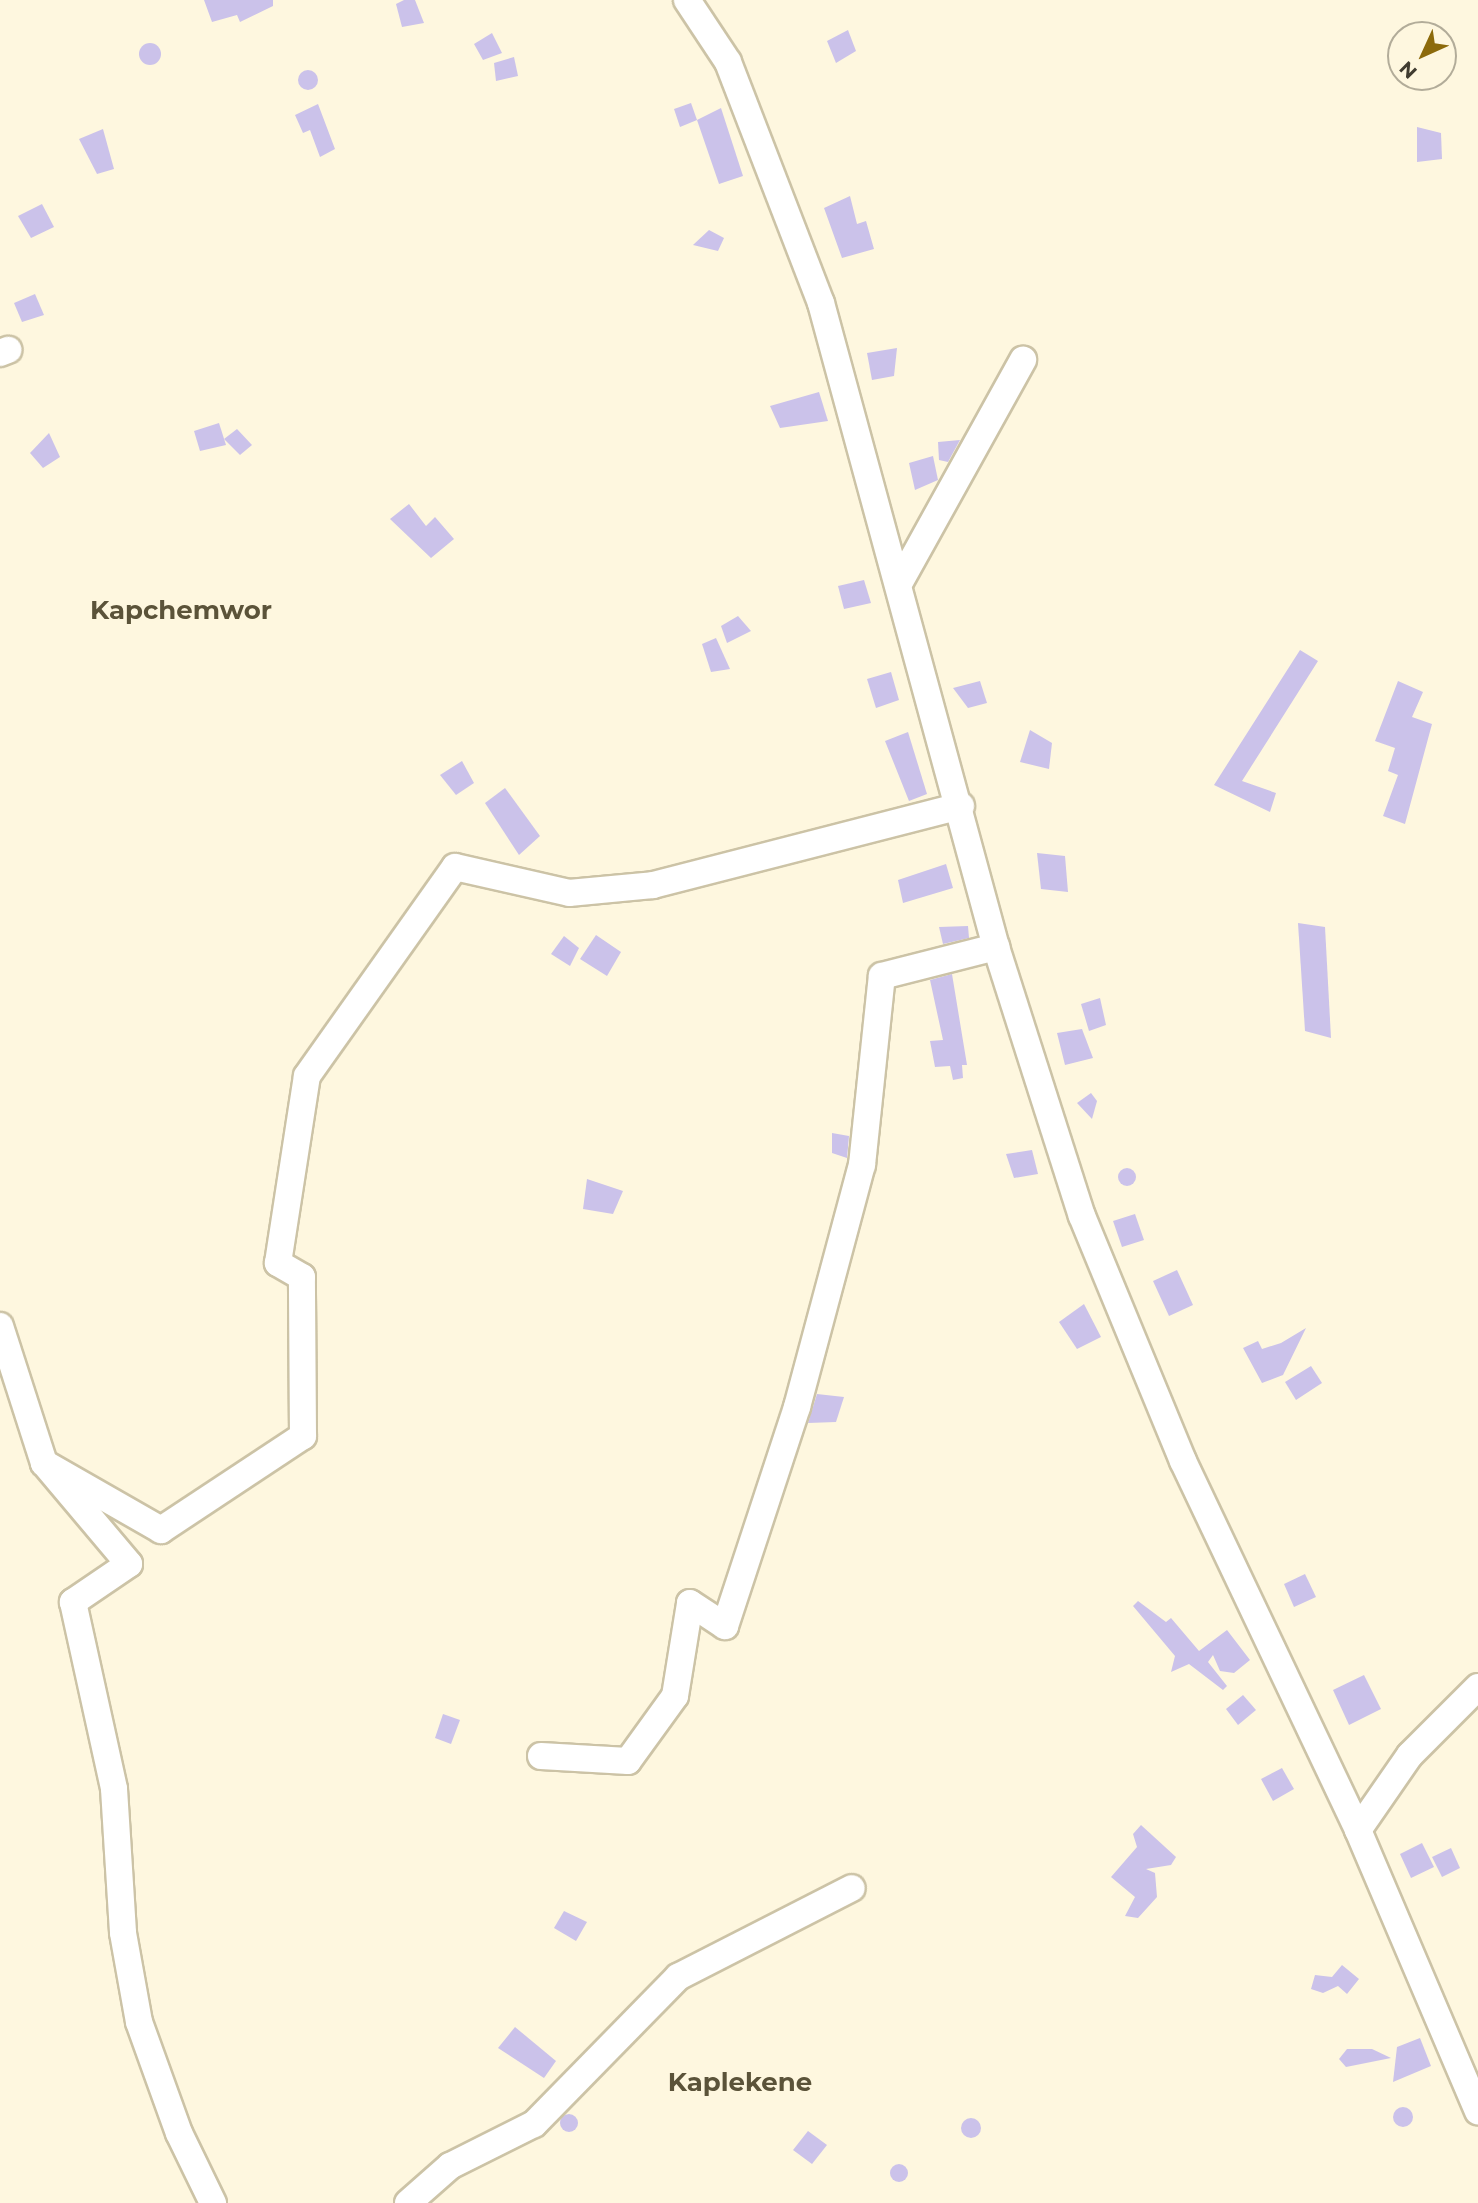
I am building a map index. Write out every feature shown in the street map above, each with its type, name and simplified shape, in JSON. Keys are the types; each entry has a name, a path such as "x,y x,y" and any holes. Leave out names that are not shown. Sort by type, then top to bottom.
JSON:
{"street":[{"path":"687,0 728,61 821,303 901,580 996,947 1115,1301 1260,1629 1358,1830 1478,2112"},
{"path":"901,580 1023,360"},
{"path":"44,1463 161,1530 303,1436 302,1277 278,1263 307,1076 455,867 569,894 653,885 961,806"},
{"path":"541,1756 628,1761 674,1696 690,1603 725,1626 797,1407 862,1165 882,976 996,947"},
{"path":"0,1326 44,1463 129,1564 73,1601 114,1789 123,1933 139,2022 179,2133 213,2203"},
{"path":"1358,1830 1410,1755 1478,1687"},
{"path":"408,2203 450,2166 534,2124 678,1978 852,1888"}],"building":[{"path":"204,0 273,0 273,6 240,22 237,15 212,22"},
{"path":"404,0 415,0 424,23 402,27 396,4"},
{"path":"848,30 856,51 836,63 827,41"},
{"path":"492,33 502,53 483,60 474,44"},
{"path":"150,43 158,46 161,54 158,62 150,65 142,62 139,54 142,46"},
{"path":"514,57 518,76 496,81 494,63"},
{"path":"308,70 315,73 318,80 315,87 308,90 301,87 298,80 301,73"},
{"path":"691,103 697,120 680,127 674,109"},
{"path":"318,104 335,149 320,157 310,130 303,133 295,115"},
{"path":"721,108 743,176 719,184 697,120"},
{"path":"1417,127 1441,133 1442,159 1417,162"},
{"path":"103,129 114,169 97,174 79,139"},
{"path":"850,196 857,224 866,221 874,249 842,258 824,208"},
{"path":"42,204 54,227 31,238 18,216"},
{"path":"709,230 724,238 718,251 693,245"},
{"path":"35,294 44,315 22,322 14,303"},
{"path":"897,348 894,376 872,380 867,353"},
{"path":"819,392 828,421 780,428 770,406"},
{"path":"219,423 226,445 200,451 194,431"},
{"path":"237,429 252,445 240,455 224,439"},
{"path":"49,433 60,457 43,468 30,453"},
{"path":"960,440 948,462 939,460 938,442"},
{"path":"933,456 938,480 915,490 909,463"},
{"path":"409,504 426,526 435,517 454,539 431,558 390,519"},
{"path":"864,580 871,603 844,609 838,586"},
{"path":"738,616 751,631 727,643 721,626"},
{"path":"716,638 730,669 711,672 702,644"},
{"path":"1300,650 1318,661 1242,781 1276,793 1270,812 1214,785"},
{"path":"891,672 899,700 876,708 867,679"},
{"path":"980,681 987,703 968,708 953,688"},
{"path":"1398,681 1423,692 1412,717 1432,724 1405,824 1383,816 1398,775 1388,771 1395,748 1375,741"},
{"path":"1030,730 1052,743 1049,769 1020,762"},
{"path":"908,732 927,794 909,801 885,741"},
{"path":"462,761 474,783 456,795 440,775"},
{"path":"505,788 540,836 519,855 485,803"},
{"path":"1037,853 1065,856 1068,892 1041,889"},
{"path":"946,864 953,888 903,903 898,880"},
{"path":"1298,923 1325,927 1331,1038 1305,1031"},
{"path":"968,926 969,938 943,944 939,927"},
{"path":"596,935 621,952 607,976 580,959"},
{"path":"564,936 579,948 570,966 551,954"},
{"path":"952,974 967,1065 962,1065 963,1078 953,1080 950,1066 935,1067 930,1041 943,1040 930,980"},
{"path":"1100,998 1106,1025 1089,1031 1081,1004"},
{"path":"1082,1029 1093,1058 1065,1065 1057,1033"},
{"path":"1091,1093 1097,1101 1092,1119 1077,1103"},
{"path":"832,1133 849,1136 847,1158 832,1153"},
{"path":"1032,1150 1038,1174 1014,1178 1006,1154"},
{"path":"1127,1168 1133,1171 1136,1177 1133,1183 1127,1186 1121,1183 1118,1177 1121,1171"},
{"path":"587,1179 623,1191 613,1214 583,1209"},
{"path":"1135,1214 1144,1240 1122,1247 1113,1221"},
{"path":"1177,1270 1193,1305 1169,1316 1153,1281"},
{"path":"1084,1304 1101,1337 1077,1349 1059,1322"},
{"path":"1306,1328 1283,1375 1262,1383 1243,1348 1258,1341 1262,1349 1281,1343"},
{"path":"1311,1366 1322,1383 1296,1400 1285,1382"},
{"path":"817,1394 844,1397 836,1422 808,1423"},
{"path":"1305,1574 1316,1597 1294,1607 1284,1584"},
{"path":"1138,1601 1166,1622 1171,1618 1199,1651 1227,1630 1250,1660 1234,1673 1220,1671 1213,1655 1208,1662 1227,1686 1223,1690 1189,1664 1171,1672 1175,1656 1133,1606"},
{"path":"1364,1675 1381,1709 1349,1725 1333,1690"},
{"path":"1243,1695 1256,1710 1238,1725 1226,1709"},
{"path":"443,1714 460,1720 451,1744 435,1738"},
{"path":"1282,1768 1294,1789 1273,1801 1261,1779"},
{"path":"1141,1825 1176,1857 1171,1865 1146,1869 1155,1873 1157,1897 1138,1918 1125,1916 1135,1897 1111,1877 1137,1847 1133,1834"},
{"path":"1422,1843 1434,1867 1411,1878 1400,1854"},
{"path":"1451,1848 1460,1868 1442,1877 1432,1857"},
{"path":"564,1911 587,1922 576,1941 554,1928"},
{"path":"1342,1965 1359,1979 1347,1994 1338,1986 1323,1993 1311,1989 1315,1975 1332,1977"},
{"path":"515,2027 556,2061 544,2078 498,2048"},
{"path":"1420,2038 1431,2066 1393,2082 1397,2047"},
{"path":"1347,2049 1372,2049 1391,2058 1346,2067 1339,2059"},
{"path":"1403,2107 1410,2110 1413,2117 1410,2124 1403,2127 1396,2124 1393,2117 1396,2110"},
{"path":"565,2114 573,2114 578,2123 576,2130 565,2132 560,2127 560,2119"},
{"path":"971,2118 978,2121 981,2128 978,2135 971,2138 964,2135 961,2128 964,2121"},
{"path":"808,2131 827,2145 812,2164 793,2150"},
{"path":"899,2164 905,2167 908,2173 905,2179 899,2182 893,2179 890,2173 893,2167"}],"district":[{"name":"Kapchemwor","path":"181,611"},
{"name":"Kaplekene","path":"740,2083"}]}
